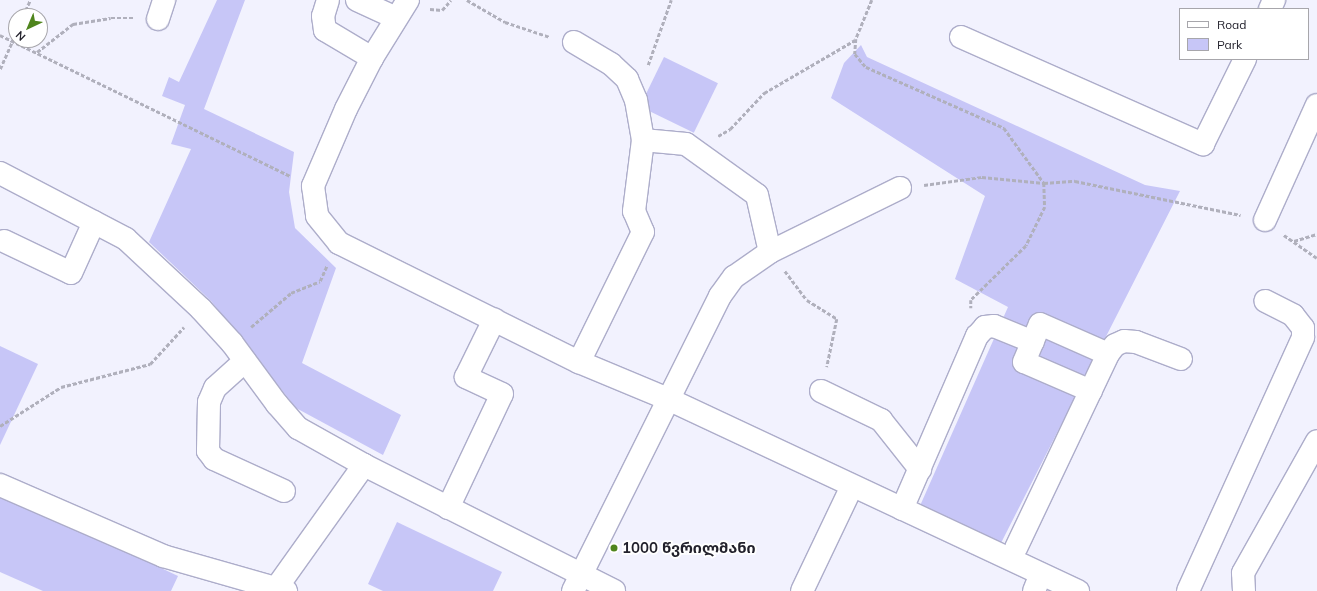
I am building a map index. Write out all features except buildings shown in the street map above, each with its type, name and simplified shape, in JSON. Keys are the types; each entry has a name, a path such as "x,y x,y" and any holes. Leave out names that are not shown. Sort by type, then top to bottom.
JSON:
{"lane":[{"path":"327,0 323,16 324,30 372,58"},
{"path":"357,0 402,9 372,58 346,109 313,186 317,216 339,242 579,362 668,399 902,509 1038,582 1078,591"},
{"path":"961,37 1203,144 1245,60"},
{"path":"574,42 611,64 627,79 636,100 643,140 634,211 643,232 579,362"},
{"path":"1265,220 1317,105"},
{"path":"643,140 686,144 757,195 770,252"},
{"path":"0,173 126,239 201,309 232,343 298,428 364,465 448,508 577,583 614,591"},
{"path":"577,583 720,296 734,277 770,252 900,188"},
{"path":"4,241 71,273 94,222"},
{"path":"1188,591 1303,337 1303,328 1293,315 1265,302"},
{"path":"448,508 502,394 466,377 494,320"},
{"path":"1091,391 1024,362 1040,324 1108,354"},
{"path":"902,509 977,336 985,327 994,326 1033,342"},
{"path":"1016,548 1108,354 1115,345 1124,341 1136,342 1181,359"},
{"path":"245,361 214,388 209,402 208,451 214,459 284,492"},
{"path":"821,391 881,420 920,469"},
{"path":"1244,591 1243,573 1317,441"},
{"path":"0,485 163,556 282,589 364,465"},
{"path":"802,591 852,486"}],"path":[{"path":"467,0 505,22 536,34 574,42"},
{"path":"636,100 671,0"},
{"path":"872,0 856,39 855,54 866,67 1004,128 1044,183 1045,207 1026,246 971,300 970,319 977,336"},
{"path":"37,52 74,24 161,9"},
{"path":"686,144 714,138 730,129 764,93 856,39"},
{"path":"0,69 10,48"},
{"path":"28,48 313,186"},
{"path":"900,188 982,177 1044,183 1075,181 1265,220 1317,258"},
{"path":"1294,241 1317,234"},
{"path":"232,343 291,293 320,281 339,242"},
{"path":"770,252 807,300 837,319 821,391"},
{"path":"0,426 61,387 150,364 201,309"}],"green space":[{"path":"217,0 245,0 204,109 294,152 289,192 295,228 336,268 302,363 401,415 383,455 296,408 211,301 149,242 191,149 171,144 185,105 162,96 169,77 179,82"},
{"path":"861,45 867,57 1145,185 1180,191 1000,545 919,508 1008,307 955,279 985,196 831,98 844,63"},
{"path":"664,57 718,83 694,133 640,106"},
{"path":"0,346 38,364 0,445"},
{"path":"0,492 178,576 171,591 43,591 0,572"},
{"path":"397,522 502,572 493,591 383,591 368,584"}],"place":[{"name":"1000 წვრილმანი","path":"614,548"}]}
